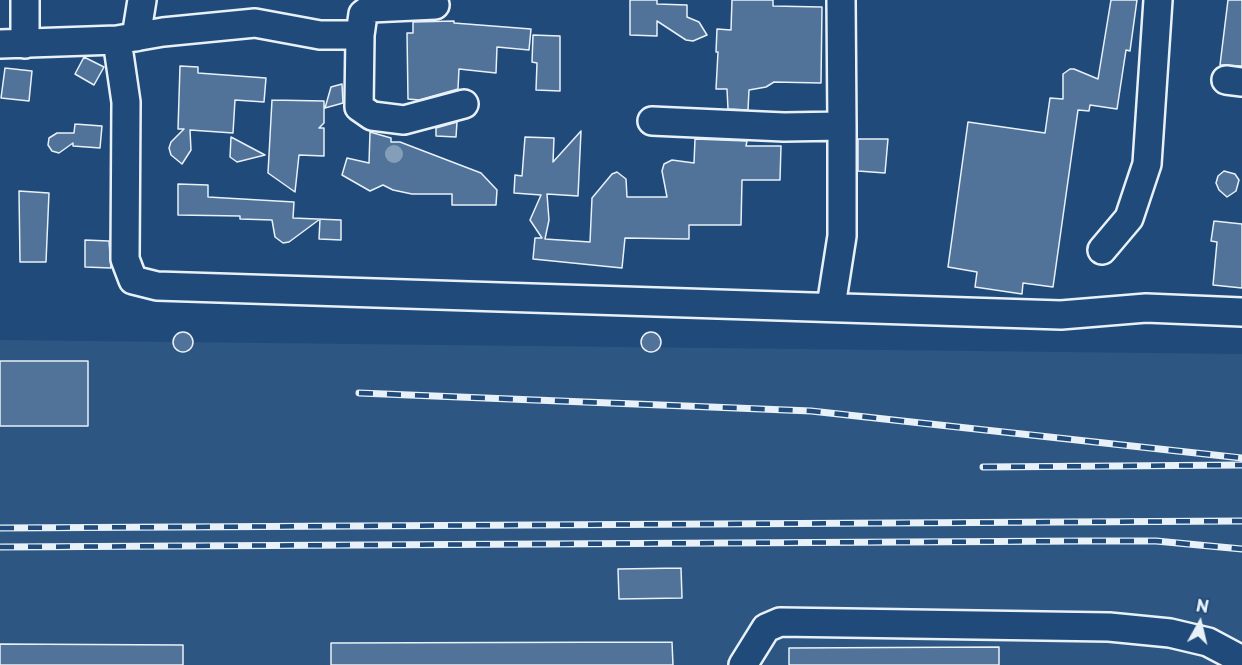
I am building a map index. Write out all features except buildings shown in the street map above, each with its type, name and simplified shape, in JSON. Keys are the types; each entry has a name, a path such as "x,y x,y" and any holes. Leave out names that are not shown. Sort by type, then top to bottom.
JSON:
{"street":[{"path":"25,0 12,44 126,38 255,23 320,35 360,36"},
{"path":"142,0 126,38 125,259 133,280 157,286 1061,315 1146,308 1242,312"},
{"path":"831,306 842,236 841,0"},
{"path":"1102,250 1129,218 1147,164 1158,0"},
{"path":"435,5 371,8 363,14 360,36 359,107 372,116 404,120 464,104"},
{"path":"652,121 784,127 842,126"},
{"path":"742,665 766,628 780,622 1109,627 1170,633 1208,642 1242,660"}],"shaded area":[{"path":"0,340 1242,354 1242,665 0,665"}],"railway":[{"path":"359,393 811,411 1242,458"},
{"path":"983,467 1242,465"},
{"path":"0,528 1242,521"},
{"path":"0,547 1156,541 1242,549"}]}
